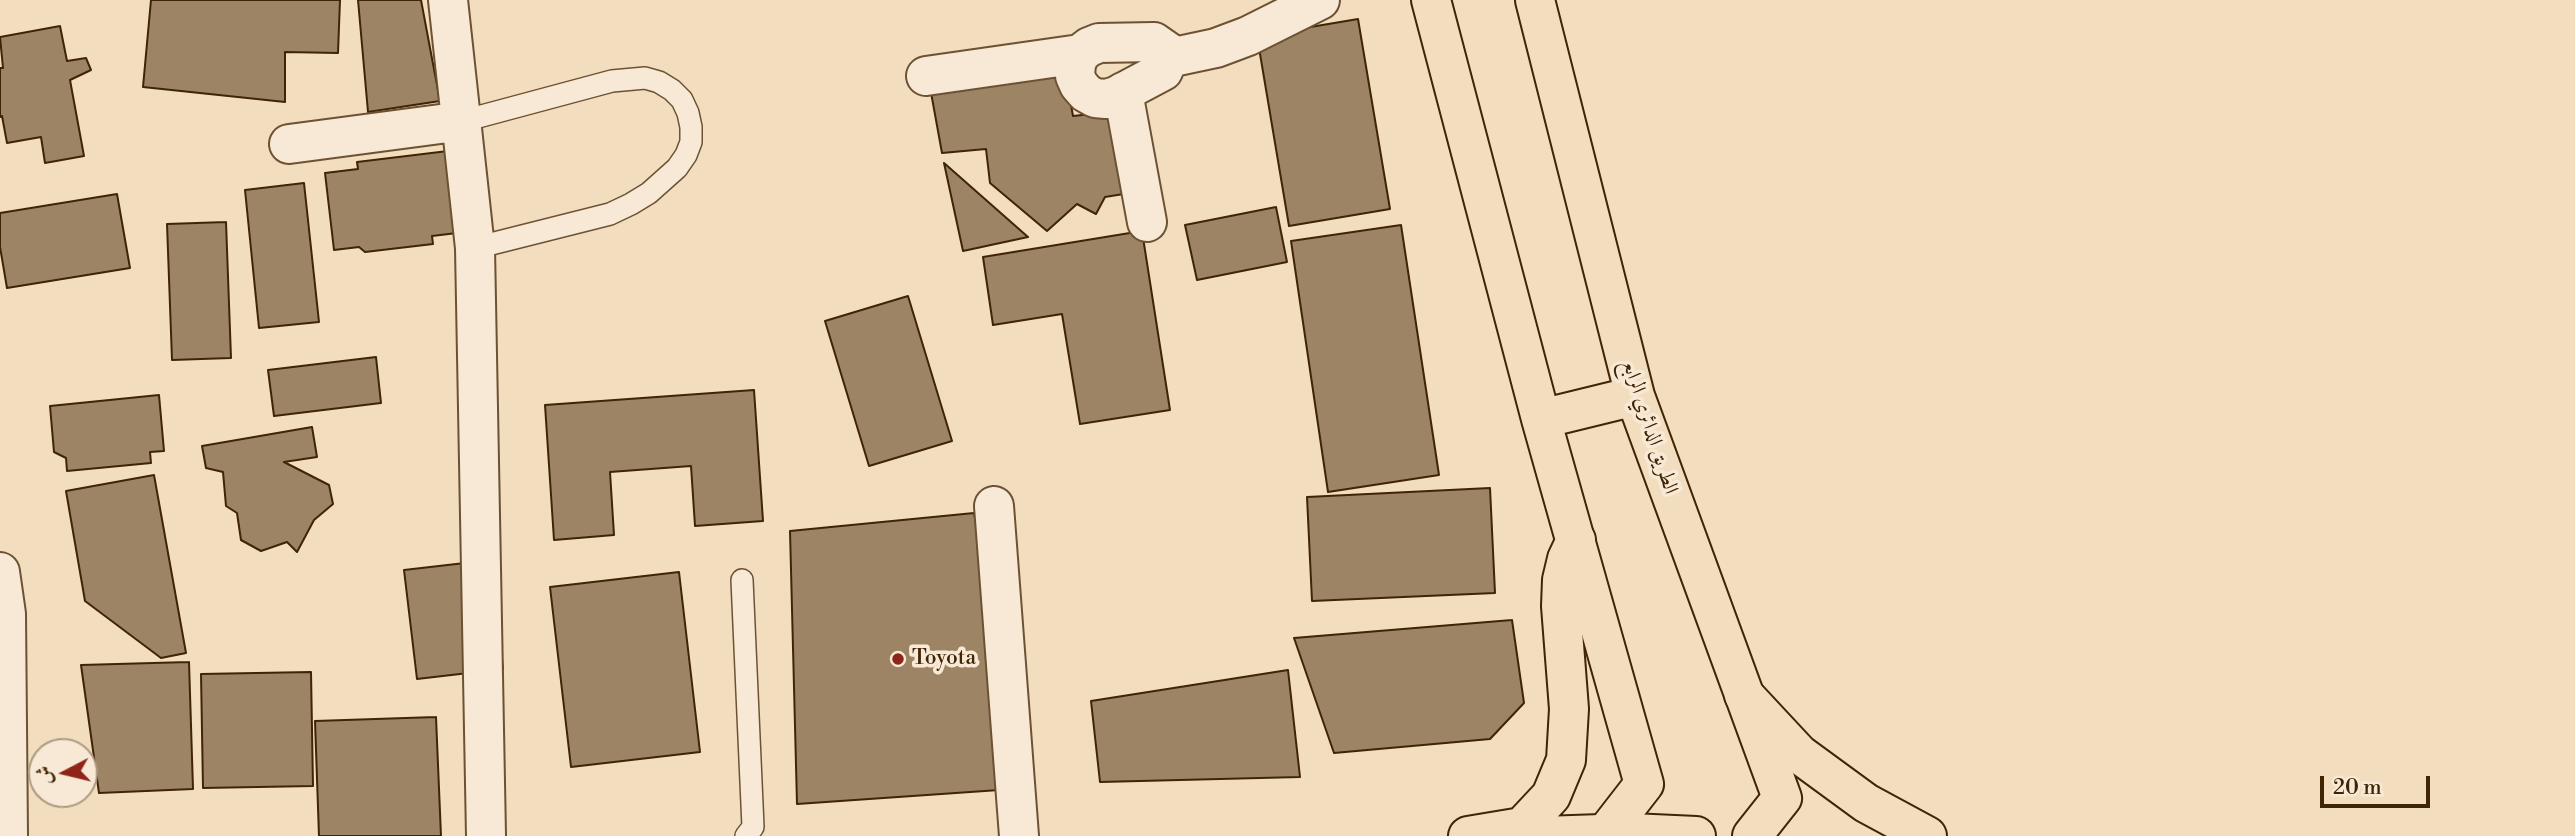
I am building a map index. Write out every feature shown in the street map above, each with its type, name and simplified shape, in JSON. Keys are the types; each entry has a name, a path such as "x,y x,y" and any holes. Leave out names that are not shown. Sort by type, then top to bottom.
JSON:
{"main road":[{"path":"1432,0 1541,419 1644,784 1607,834"},
{"name":"الطريق الدائري الرابع","path":"1535,0 1635,396 1782,798 1752,836"},
{"path":"1541,419 1635,396"},
{"path":"1468,836 1522,827 1551,796 1566,760 1569,709 1561,606 1562,580 1567,559 1576,540"},
{"path":"1744,695 1799,754 1866,803 1927,836"},
{"path":"1543,836 1696,836"}],"street":[{"path":"448,0 475,248 486,836"},
{"path":"1169,58 1216,48 1248,36 1320,0"},
{"path":"926,76 1080,54 1100,43 1154,42 1167,51 1169,58 1163,71 1106,99 1095,98 1079,85 1075,76 1080,54"},
{"path":"1123,92 1147,222"},
{"path":"289,144 463,121"},
{"path":"994,506 1019,836"},
{"path":"0,572 8,836"}],"lane":[{"path":"463,121 612,82 645,78 659,82 682,100 691,127 691,142 677,167 649,193 631,204 610,214 475,248"},
{"path":"742,580 753,827 746,836"}],"building":[{"path":"151,0 340,0 338,53 285,52 285,102 143,87"},
{"path":"358,0 421,0 440,101 368,112"},
{"path":"1358,19 1390,209 1289,226 1257,36"},
{"path":"60,26 67,61 86,58 91,70 70,80 84,156 45,163 41,137 7,143 2,116 0,117 0,68 3,68 0,37"},
{"path":"1064,65 1073,116 1119,111 1136,192 1105,197 1096,214 1077,204 1047,231 990,183 986,149 942,153 930,87"},
{"path":"448,151 457,233 432,236 433,244 365,252 359,247 334,250 325,173 358,169 357,162"},
{"path":"944,163 1028,237 963,251"},
{"path":"304,183 319,322 259,328 245,190"},
{"path":"117,194 130,268 7,288 0,247 0,213"},
{"path":"1276,207 1287,262 1197,280 1185,225"},
{"path":"226,222 231,358 172,360 167,224"},
{"path":"1401,225 1439,475 1328,492 1291,241"},
{"path":"1142,231 1170,410 1080,424 1062,314 993,325 983,257"},
{"path":"908,296 952,441 869,466 825,321"},
{"path":"376,357 381,403 274,416 268,370"},
{"path":"754,390 763,521 695,526 691,466 610,472 614,535 554,540 545,405"},
{"path":"159,395 164,451 150,452 151,463 67,471 66,458 54,452 50,406"},
{"path":"312,427 317,457 284,462 329,485 333,504 314,520 297,552 287,542 261,551 241,540 237,513 226,506 223,472 206,468 202,446"},
{"path":"154,475 186,653 161,658 85,601 66,491"},
{"path":"1490,488 1495,593 1312,601 1307,497"},
{"name":"Toyota","path":"974,513 1028,788 797,804 790,531"},
{"path":"491,560 503,669 417,679 404,570"},
{"path":"679,572 700,752 571,767 550,587"},
{"path":"1512,620 1524,703 1490,739 1334,753 1294,638"},
{"path":"189,662 193,789 99,793 98,738 91,738 81,665"},
{"path":"1288,670 1300,777 1100,782 1091,701"},
{"path":"311,672 313,786 203,788 201,674"},
{"path":"436,717 441,836 319,836 315,721"}],"place":[{"name":"Toyota","path":"898,659"}]}
